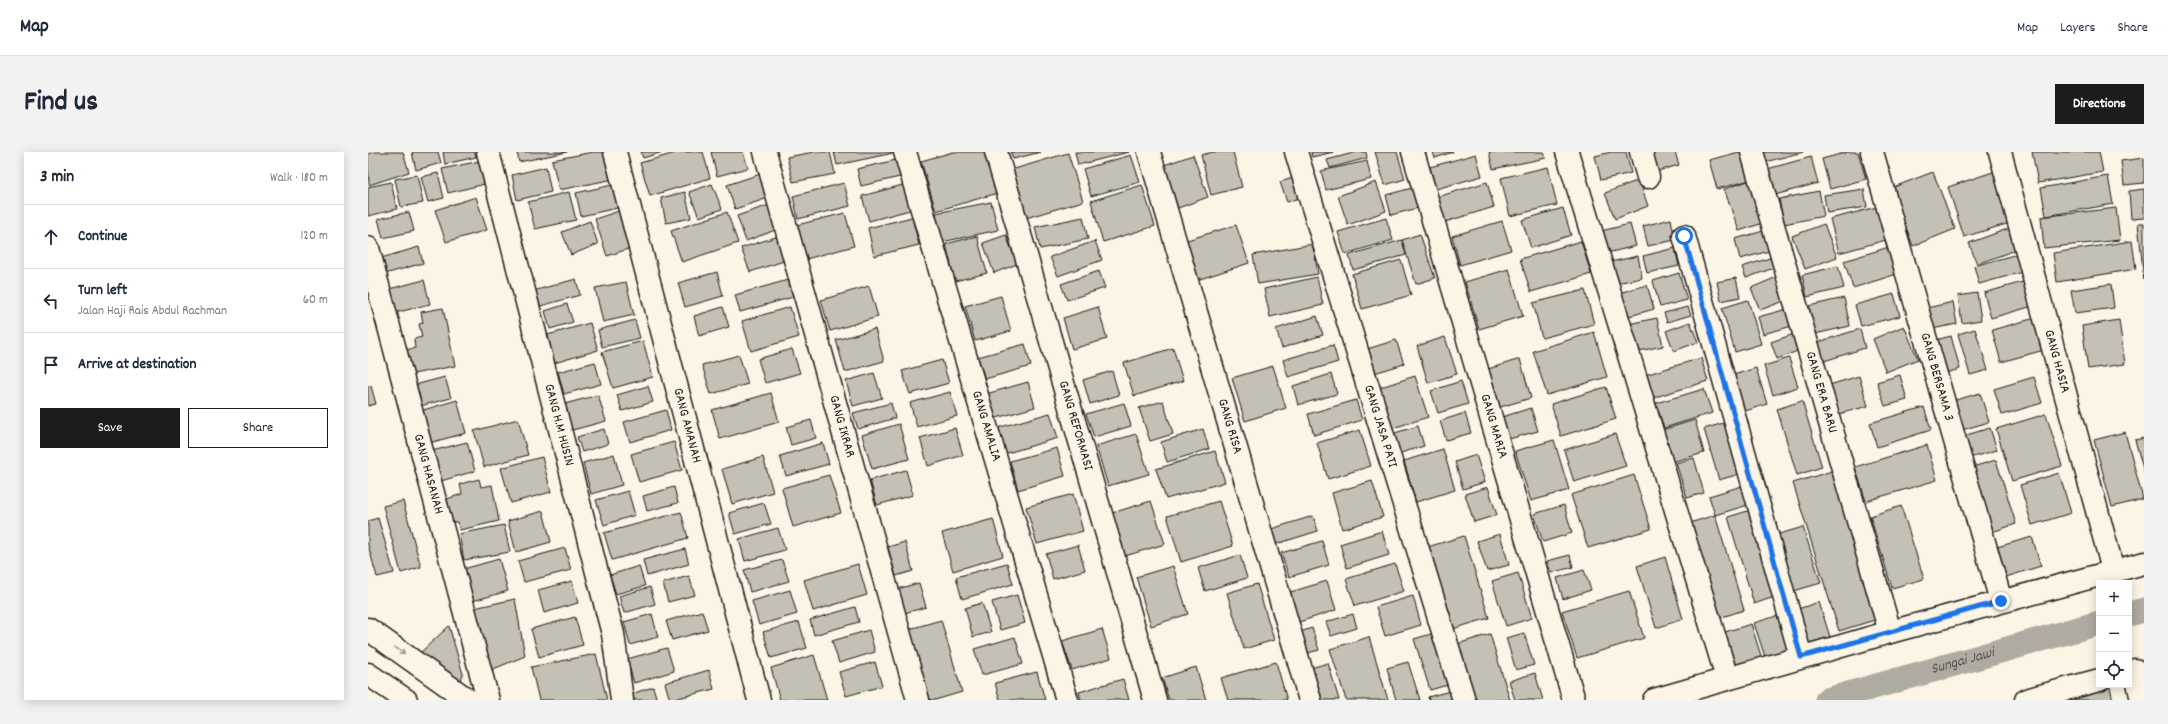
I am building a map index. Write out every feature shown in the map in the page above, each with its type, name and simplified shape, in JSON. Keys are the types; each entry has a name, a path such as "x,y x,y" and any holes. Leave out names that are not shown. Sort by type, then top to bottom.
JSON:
{"street":[{"name":"GANG H.M HUSIN","path":"488,152 613,634 622,700"},
{"name":"GANG AMANAH","path":"615,152 759,700"},
{"name":"GANG IKRAR","path":"765,152 918,700"},
{"name":"GANG AMALIA","path":"905,152 1067,700"},
{"name":"GANG REFORMASI","path":"996,152 1155,700"},
{"name":"GANG RISA","path":"1149,152 1310,700"},
{"name":"GANG JASA PATI","path":"1296,152 1464,700"},
{"name":"GANG MARIA","path":"1413,152 1574,700"},
{"path":"1567,152 1727,678"},
{"path":"1640,152 1648,177"},
{"name":"GANG ERA BARU","path":"1752,152 1890,632"},
{"name":"GANG BERSAMA 3","path":"1872,152 2001,601"},
{"name":"GANG HASIA","path":"2000,152 2113,570"},
{"path":"1684,236 1801,657"},
{"name":"GANG HASANAH","path":"368,248 488,700"},
{"path":"1654,700 1890,632 2113,570 2144,563"},
{"path":"368,629 468,700"},
{"path":"2136,669 2142,700"},
{"path":"368,674 388,693 406,700"},
{"path":"2026,700 2096,681"}],"building":[{"path":"374,152 403,152 409,172 369,185 368,154"},
{"path":"412,152 438,152 441,163 416,170"},
{"path":"443,152 475,152 476,157 445,164"},
{"path":"517,152 567,152 519,162"},
{"path":"593,152 608,152 614,179 559,190 552,160"},
{"path":"641,152 663,152 643,158"},
{"path":"679,152 703,152 710,178 650,196 640,163"},
{"path":"711,152 743,152 748,168 717,176"},
{"path":"814,152 830,152 835,174 793,182 787,157"},
{"path":"834,152 898,152 837,165"},
{"path":"953,152 986,152 998,193 936,211 921,161"},
{"path":"1011,152 1041,152 1013,159"},
{"path":"1075,152 1129,152 1078,165"},
{"path":"1213,152 1233,152 1242,187 1211,195 1201,155"},
{"path":"1311,152 1334,152 1312,157"},
{"path":"1357,152 1366,152 1367,158 1330,168 1327,160"},
{"path":"1375,152 1397,152 1405,179 1385,185"},
{"path":"1433,152 1453,152 1435,158"},
{"path":"1489,152 1544,152 1546,158 1493,169"},
{"path":"1611,152 1626,152 1631,173 1601,180 1595,156"},
{"path":"1645,152 1675,152 1679,165 1651,173"},
{"path":"1743,152 1750,180 1717,189 1709,160"},
{"path":"1762,152 1803,152 1765,162"},
{"path":"1848,152 1858,152 1866,179 1830,189 1822,159"},
{"path":"2032,152 2099,152 2103,172 2038,183"},
{"path":"1068,153 1083,201 1026,218 1011,170"},
{"path":"1476,154 1482,176 1436,189 1430,167"},
{"path":"1131,155 1140,182 1091,196 1083,169"},
{"path":"1193,155 1208,197 1178,208 1164,165"},
{"path":"1811,157 1818,183 1775,195 1767,169"},
{"path":"2144,158 2144,183 2124,185 2121,161"},
{"path":"900,159 904,176 861,186 857,169"},
{"path":"480,161 485,184 448,193 442,169"},
{"path":"1367,161 1371,179 1326,190 1321,171"},
{"path":"546,167 551,192 517,200 512,175"},
{"path":"1548,167 1557,205 1510,216 1501,178"},
{"path":"1996,171 2013,222 1964,237 1948,187"},
{"path":"1933,172 1955,229 1913,246 1891,188"},
{"path":"438,173 444,198 428,202 421,177"},
{"path":"763,173 771,197 735,209 727,185"},
{"path":"417,175 423,203 401,207 395,179"},
{"path":"2108,176 2113,204 2046,216 2041,188"},
{"path":"1296,177 1302,197 1287,202 1280,182"},
{"path":"1639,180 1648,206 1615,219 1605,193"},
{"path":"1748,181 1763,223 1739,231 1724,189"},
{"path":"391,182 397,209 368,216 368,187"},
{"path":"1376,182 1386,211 1348,225 1338,196"},
{"path":"1487,182 1494,207 1445,222 1437,197"},
{"path":"621,183 626,206 581,216 576,193"},
{"path":"844,183 850,206 798,219 793,196"},
{"path":"910,183 917,208 869,221 862,196"},
{"path":"712,184 722,209 699,217 689,192"},
{"path":"1142,185 1155,226 1103,242 1091,201"},
{"path":"1412,188 1418,208 1391,215 1386,195"},
{"path":"1864,189 1867,207 1827,213 1824,195"},
{"path":"2144,189 2144,218 2131,219 2129,191"},
{"path":"1819,191 1824,216 1784,224 1779,199"},
{"path":"569,192 576,220 535,229 528,202"},
{"path":"685,192 691,218 666,223 661,198"},
{"path":"476,197 487,230 446,242 435,210"},
{"path":"991,202 998,230 942,242 936,213"},
{"path":"769,205 778,229 746,241 737,216"},
{"path":"1877,207 1886,240 1839,253 1830,219"},
{"path":"1563,208 1571,235 1531,248 1522,220"},
{"path":"2116,208 2120,240 2044,248 2041,217"},
{"path":"622,210 634,247 607,256 595,219"},
{"path":"409,212 414,231 383,238 378,219"},
{"path":"727,212 738,243 682,262 671,231"},
{"path":"845,213 854,246 806,259 797,225"},
{"path":"912,217 919,245 874,256 868,228"},
{"path":"1083,217 1088,239 1040,249 1035,227"},
{"path":"1386,218 1393,240 1345,254 1338,232"},
{"path":"1671,219 1675,240 1648,246 1643,226"},
{"path":"590,221 598,244 571,255 562,232"},
{"path":"1502,221 1511,250 1460,265 1452,236"},
{"path":"2138,223 2144,223 2144,280"},
{"path":"1630,224 1636,246 1607,253 1601,231"},
{"path":"1824,224 1837,257 1805,269 1792,236"},
{"path":"1236,225 1249,263 1197,280 1184,241"},
{"path":"2010,228 2018,249 1977,264 1969,243"},
{"path":"1767,230 1773,250 1740,259 1735,239"},
{"path":"1420,234 1435,278 1416,284 1402,240"},
{"path":"1006,235 1017,264 994,273 983,243"},
{"path":"779,236 787,260 750,272 741,248"},
{"path":"977,236 987,273 955,281 946,244"},
{"path":"1402,240 1406,255 1353,270 1349,255"},
{"path":"1095,241 1102,260 1058,276 1050,257"},
{"path":"1581,241 1591,274 1531,292 1520,259"},
{"path":"2132,241 2136,269 2057,282 2053,253"},
{"path":"1313,244 1318,274 1258,284 1253,255"},
{"path":"419,247 423,263 385,274 381,258"},
{"path":"1889,247 1897,274 1853,288 1844,261"},
{"path":"1675,248 1679,266 1647,273 1643,256"},
{"path":"2021,253 2026,271 1979,284 1974,266"},
{"path":"1779,255 1782,265 1746,278 1742,267"},
{"path":"1638,256 1642,278 1611,284 1606,263"},
{"path":"1401,260 1411,295 1362,309 1352,274"},
{"path":"1838,266 1844,288 1807,297 1802,275"},
{"path":"1509,269 1523,316 1479,329 1465,282"},
{"path":"1099,271 1105,288 1067,300 1061,284"},
{"path":"717,272 723,296 685,307 678,283"},
{"path":"1679,273 1687,300 1660,307 1653,281"},
{"path":"1317,277 1323,305 1270,317 1264,289"},
{"path":"1777,277 1787,300 1760,310 1751,288"},
{"path":"1736,278 1740,297 1721,301 1717,282"},
{"path":"576,279 580,295 537,307 533,291"},
{"path":"424,280 430,304 395,313 389,289"},
{"path":"788,280 793,297 740,312 735,295"},
{"path":"2026,281 2033,306 1991,318 1984,293"},
{"path":"626,282 634,315 603,322 595,288"},
{"path":"2111,284 2114,308 2075,313 2071,290"},
{"path":"1647,285 1654,309 1626,317 1619,293"},
{"path":"869,286 878,317 830,331 821,300"},
{"path":"1585,290 1594,324 1542,338 1533,303"},
{"path":"1977,293 1981,320 1962,323 1958,296"},
{"path":"1894,294 1900,316 1861,326 1855,305"},
{"path":"1001,296 1011,331 975,341 965,306"},
{"path":"1844,298 1850,326 1815,334 1809,306"},
{"path":"1748,300 1761,344 1735,352 1722,308"},
{"path":"1953,302 1957,324 1932,329 1927,308"},
{"path":"567,304 573,322 550,329 545,311"},
{"path":"723,307 729,327 699,336 694,316"},
{"path":"790,307 799,337 751,351 742,321"},
{"path":"1098,307 1107,339 1072,349 1063,318"},
{"path":"1688,307 1691,315 1667,322 1664,313"},
{"path":"443,308 455,366 413,374 406,350 415,348 414,339 422,337 419,324 423,323 421,312"},
{"path":"1791,308 1796,325 1763,334 1758,317"},
{"path":"1317,316 1323,335 1282,348 1276,329"},
{"path":"1657,318 1663,346 1629,353 1623,325"},
{"path":"2035,318 2044,350 2001,362 1992,330"},
{"path":"635,320 640,338 602,347 598,330"},
{"path":"2119,320 2125,364 2088,369 2082,326"},
{"path":"1690,322 1698,342 1674,351 1666,331"},
{"path":"590,323 598,350 551,364 544,336"},
{"path":"1904,326 1918,359 1886,372 1873,339"},
{"path":"875,329 884,361 845,372 836,340"},
{"path":"1860,329 1865,348 1821,362 1815,343"},
{"path":"1975,329 1988,370 1970,375 1958,334"},
{"path":"1594,332 1607,377 1547,395 1533,351"},
{"path":"1794,334 1800,350 1777,359 1771,342"},
{"path":"1951,336 1960,369 1942,374 1932,341"},
{"path":"1445,337 1457,374 1428,383 1417,346"},
{"path":"1396,340 1404,364 1371,374 1364,350"},
{"path":"643,341 653,377 613,388 602,352"},
{"path":"1025,344 1031,366 985,379 978,357"},
{"path":"1333,345 1338,362 1288,377 1283,360"},
{"path":"1173,348 1183,381 1134,396 1124,363"},
{"path":"792,349 800,373 765,383 758,359"},
{"path":"739,355 748,384 711,394 702,365"},
{"path":"1701,358 1708,381 1652,398 1645,375"},
{"path":"1789,358 1798,387 1773,395 1764,366"},
{"path":"1520,359 1531,398 1497,408 1485,370"},
{"path":"942,360 949,383 910,394 902,371"},
{"path":"595,362 601,384 564,394 558,372"},
{"path":"1273,366 1286,408 1245,421 1232,378"},
{"path":"1756,368 1767,404 1736,414 1724,378"},
{"path":"1112,371 1119,395 1090,404 1083,380"},
{"path":"874,373 882,398 853,406 846,381"},
{"path":"1331,374 1337,394 1298,405 1293,386"},
{"path":"1900,375 1907,400 1885,406 1877,382"},
{"path":"1415,376 1428,417 1390,429 1378,388"},
{"path":"1859,376 1868,406 1835,415 1826,386"},
{"path":"445,377 451,398 416,407 411,386"},
{"path":"2034,377 2042,403 2002,415 1994,389"},
{"path":"1461,381 1468,404 1438,413 1431,391"},
{"path":"1028,382 1035,407 993,419 986,394"},
{"path":"368,386 371,386 376,404 368,406"},
{"path":"648,386 653,402 622,411 617,395"},
{"path":"1606,387 1616,419 1561,436 1551,404"},
{"path":"1704,389 1712,413 1664,428 1656,403"},
{"path":"950,392 957,416 917,427 910,403"},
{"path":"771,393 779,422 720,439 712,410"},
{"path":"1980,393 1989,422 1958,431 1949,402"},
{"path":"598,395 606,421 569,431 561,405"},
{"path":"457,400 466,433 429,443 420,411"},
{"path":"1356,400 1362,420 1314,435 1308,414"},
{"path":"1163,401 1173,434 1150,441 1139,408"},
{"path":"1802,401 1822,467 1797,475 1777,409"},
{"path":"891,403 895,418 858,429 853,413"},
{"path":"1124,403 1131,426 1094,437 1086,414"},
{"path":"1924,407 1931,430 1877,447 1870,423"},
{"path":"1531,408 1538,431 1509,439 1502,417"},
{"path":"666,410 671,430 630,442 624,422"},
{"path":"1050,413 1058,438 1004,454 997,428"},
{"path":"1465,413 1471,433 1446,440 1440,421"},
{"path":"2046,414 2062,466 2012,481 1996,429"},
{"path":"518,419 528,455 484,467 474,431"},
{"path":"811,420 816,438 791,445 786,427"},
{"path":"1695,420 1704,453 1672,462 1662,430"},
{"path":"1730,421 1746,472 1719,480 1704,429"},
{"path":"899,424 909,459 872,469 862,435"},
{"path":"1418,426 1424,446 1394,455 1388,435"},
{"path":"955,428 963,455 928,466 920,438"},
{"path":"1990,428 1997,450 1969,458 1963,436"},
{"path":"604,429 608,444 582,452 577,437"},
{"path":"1203,429 1209,449 1167,462 1161,442"},
{"path":"1360,430 1371,466 1328,479 1317,443"},
{"path":"2125,432 2143,499 2112,507 2094,440"},
{"path":"1136,434 1149,474 1108,486 1096,446"},
{"path":"1615,434 1626,466 1574,482 1564,450"},
{"path":"2144,438 2144,472 2135,440"},
{"path":"1554,440 1569,490 1531,501 1515,451"},
{"path":"467,442 475,471 441,481 432,451"},
{"path":"674,442 682,470 639,482 631,454"},
{"path":"823,443 829,464 786,476 780,456"},
{"path":"1927,445 1937,480 1866,501 1855,467"},
{"path":"1057,448 1065,476 1018,490 1010,461"},
{"path":"1443,449 1455,490 1416,502 1404,461"},
{"path":"1215,451 1225,482 1166,499 1156,469"},
{"path":"614,454 622,485 591,494 583,463"},
{"path":"1476,455 1485,482 1463,489 1455,462"},
{"path":"542,457 551,492 511,503 501,468"},
{"path":"763,457 773,492 732,504 722,469"},
{"path":"1694,458 1704,493 1687,498 1676,463"},
{"path":"1996,460 2016,524 1989,533 1969,468"},
{"path":"906,470 913,495 877,505 870,480"},
{"path":"1835,470 1881,618 1839,631 1793,483"},
{"path":"2059,473 2071,513 2032,525 2020,485"},
{"path":"829,475 841,513 793,527 782,488"},
{"path":"1634,475 1651,529 1588,548 1571,495"},
{"path":"479,479 481,487 492,485 499,521 460,530 457,522 452,522 447,499 462,494 460,484"},
{"path":"1372,481 1383,517 1342,529 1332,493"},
{"path":"1742,486 1748,505 1715,515 1709,496"},
{"path":"674,487 678,503 647,511 643,496"},
{"path":"1488,487 1497,515 1474,522 1465,494"},
{"path":"628,491 635,515 604,525 596,500"},
{"path":"1073,494 1083,531 1037,544 1026,507"},
{"path":"403,501 421,567 401,573 383,506"},
{"path":"1151,501 1165,544 1125,556 1112,513"},
{"path":"1219,501 1233,546 1181,562 1167,516"},
{"path":"764,503 771,524 735,534 729,513"},
{"path":"1564,505 1572,533 1543,542 1534,514"},
{"path":"1901,506 1924,579 1892,588 1870,516"},
{"path":"1751,510 1777,596 1754,604 1728,517"},
{"path":"543,511 551,542 516,552 508,521"},
{"path":"681,512 688,538 612,560 604,533"},
{"path":"1715,515 1744,610 1719,618 1690,523"},
{"path":"1313,516 1318,531 1273,545 1268,530"},
{"path":"378,518 394,573 377,577 368,545 368,521"},
{"path":"993,519 1003,556 953,571 942,533"},
{"path":"504,525 510,552 464,560 459,534"},
{"path":"1803,527 1821,583 1787,593 1769,537"},
{"path":"778,528 785,550 745,561 739,539"},
{"path":"1382,531 1389,555 1347,568 1340,544"},
{"path":"1500,534 1509,565 1487,571 1477,541"},
{"path":"1464,536 1489,618 1449,630 1424,548"},
{"path":"2032,537 2041,566 2006,577 1997,547"},
{"path":"1322,541 1329,565 1289,577 1281,553"},
{"path":"905,542 913,571 896,576 888,547"},
{"path":"1078,545 1085,570 1053,579 1046,554"},
{"path":"565,548 571,570 524,582 518,561"},
{"path":"685,549 689,564 647,576 643,560"},
{"path":"1240,555 1247,578 1205,591 1198,568"},
{"path":"1570,555 1573,567 1551,573 1547,561"},
{"path":"1665,557 1683,619 1656,628 1637,566"},
{"path":"499,559 508,591 469,602 460,570"},
{"path":"782,560 789,581 750,592 744,570"},
{"path":"1007,563 1013,584 962,599 956,577"},
{"path":"858,564 867,595 813,611 804,580"},
{"path":"1395,564 1404,591 1355,606 1346,579"},
{"path":"639,566 645,586 616,594 610,575"},
{"path":"1173,566 1188,614 1151,626 1136,577"},
{"path":"1584,570 1591,590 1563,599 1557,578"},
{"path":"1518,573 1532,618 1506,626 1492,581"},
{"path":"689,576 695,595 668,602 663,583"},
{"path":"572,581 578,603 544,613 538,590"},
{"path":"1327,581 1336,610 1293,624 1284,594"},
{"path":"919,583 926,607 901,614 894,590"},
{"path":"1257,584 1274,640 1244,649 1227,593"},
{"path":"650,587 655,604 624,613 619,596"},
{"path":"790,590 797,614 759,625 752,601"},
{"path":"1629,591 1644,638 1577,658 1562,611"},
{"path":"1017,595 1025,623 1000,630 992,602"},
{"path":"1413,596 1421,625 1385,636 1376,607"},
{"path":"515,599 525,656 491,670 474,608"},
{"path":"1819,602 1830,637 1802,645 1792,611"},
{"path":"982,603 991,632 973,637 965,608"},
{"path":"855,607 859,622 814,635 810,620"},
{"path":"702,611 708,630 672,640 666,621"},
{"path":"652,614 658,637 630,645 624,622"},
{"path":"1353,614 1357,628 1331,636 1326,622"},
{"path":"1780,615 1791,650 1765,657 1754,623"},
{"path":"575,617 583,645 539,657 531,629"},
{"path":"941,620 962,692 935,700 927,700 906,630"},
{"path":"799,622 807,648 771,658 763,632"},
{"path":"1751,624 1762,659 1736,667 1725,632"},
{"path":"449,626 463,674 459,683 420,653"},
{"path":"1312,628 1319,650 1304,654 1297,633"},
{"path":"1102,629 1111,658 1072,670 1062,641"},
{"path":"869,630 875,652 839,663 832,641"},
{"path":"1438,632 1454,683 1430,690 1414,639"},
{"path":"1524,633 1534,665 1516,670 1506,638"},
{"path":"1490,634 1510,700 1471,700 1454,645"},
{"path":"1015,637 1023,664 982,675 974,649"},
{"path":"1369,637 1388,700 1346,700 1330,649"},
{"path":"667,648 674,671 634,683 627,659"},
{"path":"596,654 607,700 539,700 531,667"},
{"path":"814,655 827,700 780,700 771,668"},
{"path":"875,662 882,686 846,696 839,672"},
{"path":"1276,662 1287,700 1228,700 1221,678"},
{"path":"1408,662 1420,700 1396,700 1387,668"},
{"path":"1328,663 1339,700 1316,700 1307,669"},
{"path":"1196,667 1206,700 1169,700 1162,678"},
{"path":"709,670 714,689 670,700 665,683"},
{"path":"1037,672 1045,700 1000,700 995,683"},
{"path":"1535,673 1543,700 1515,700 1509,681"},
{"path":"1123,679 1129,700 1081,700 1079,692"},
{"path":"653,687 657,700 633,700 631,694"},
{"path":"2110,688 2113,700 2054,700"},
{"path":"1457,689 1461,700 1429,700 1428,697"}],"waterway":[{"name":"Sungai Jawi","path":"2132,613 2144,610"},
{"name":"Sungai Jawi","path":"1827,700 2096,624"}],"route":[{"path":"1684,236 1801,657 2001,601"}]}
